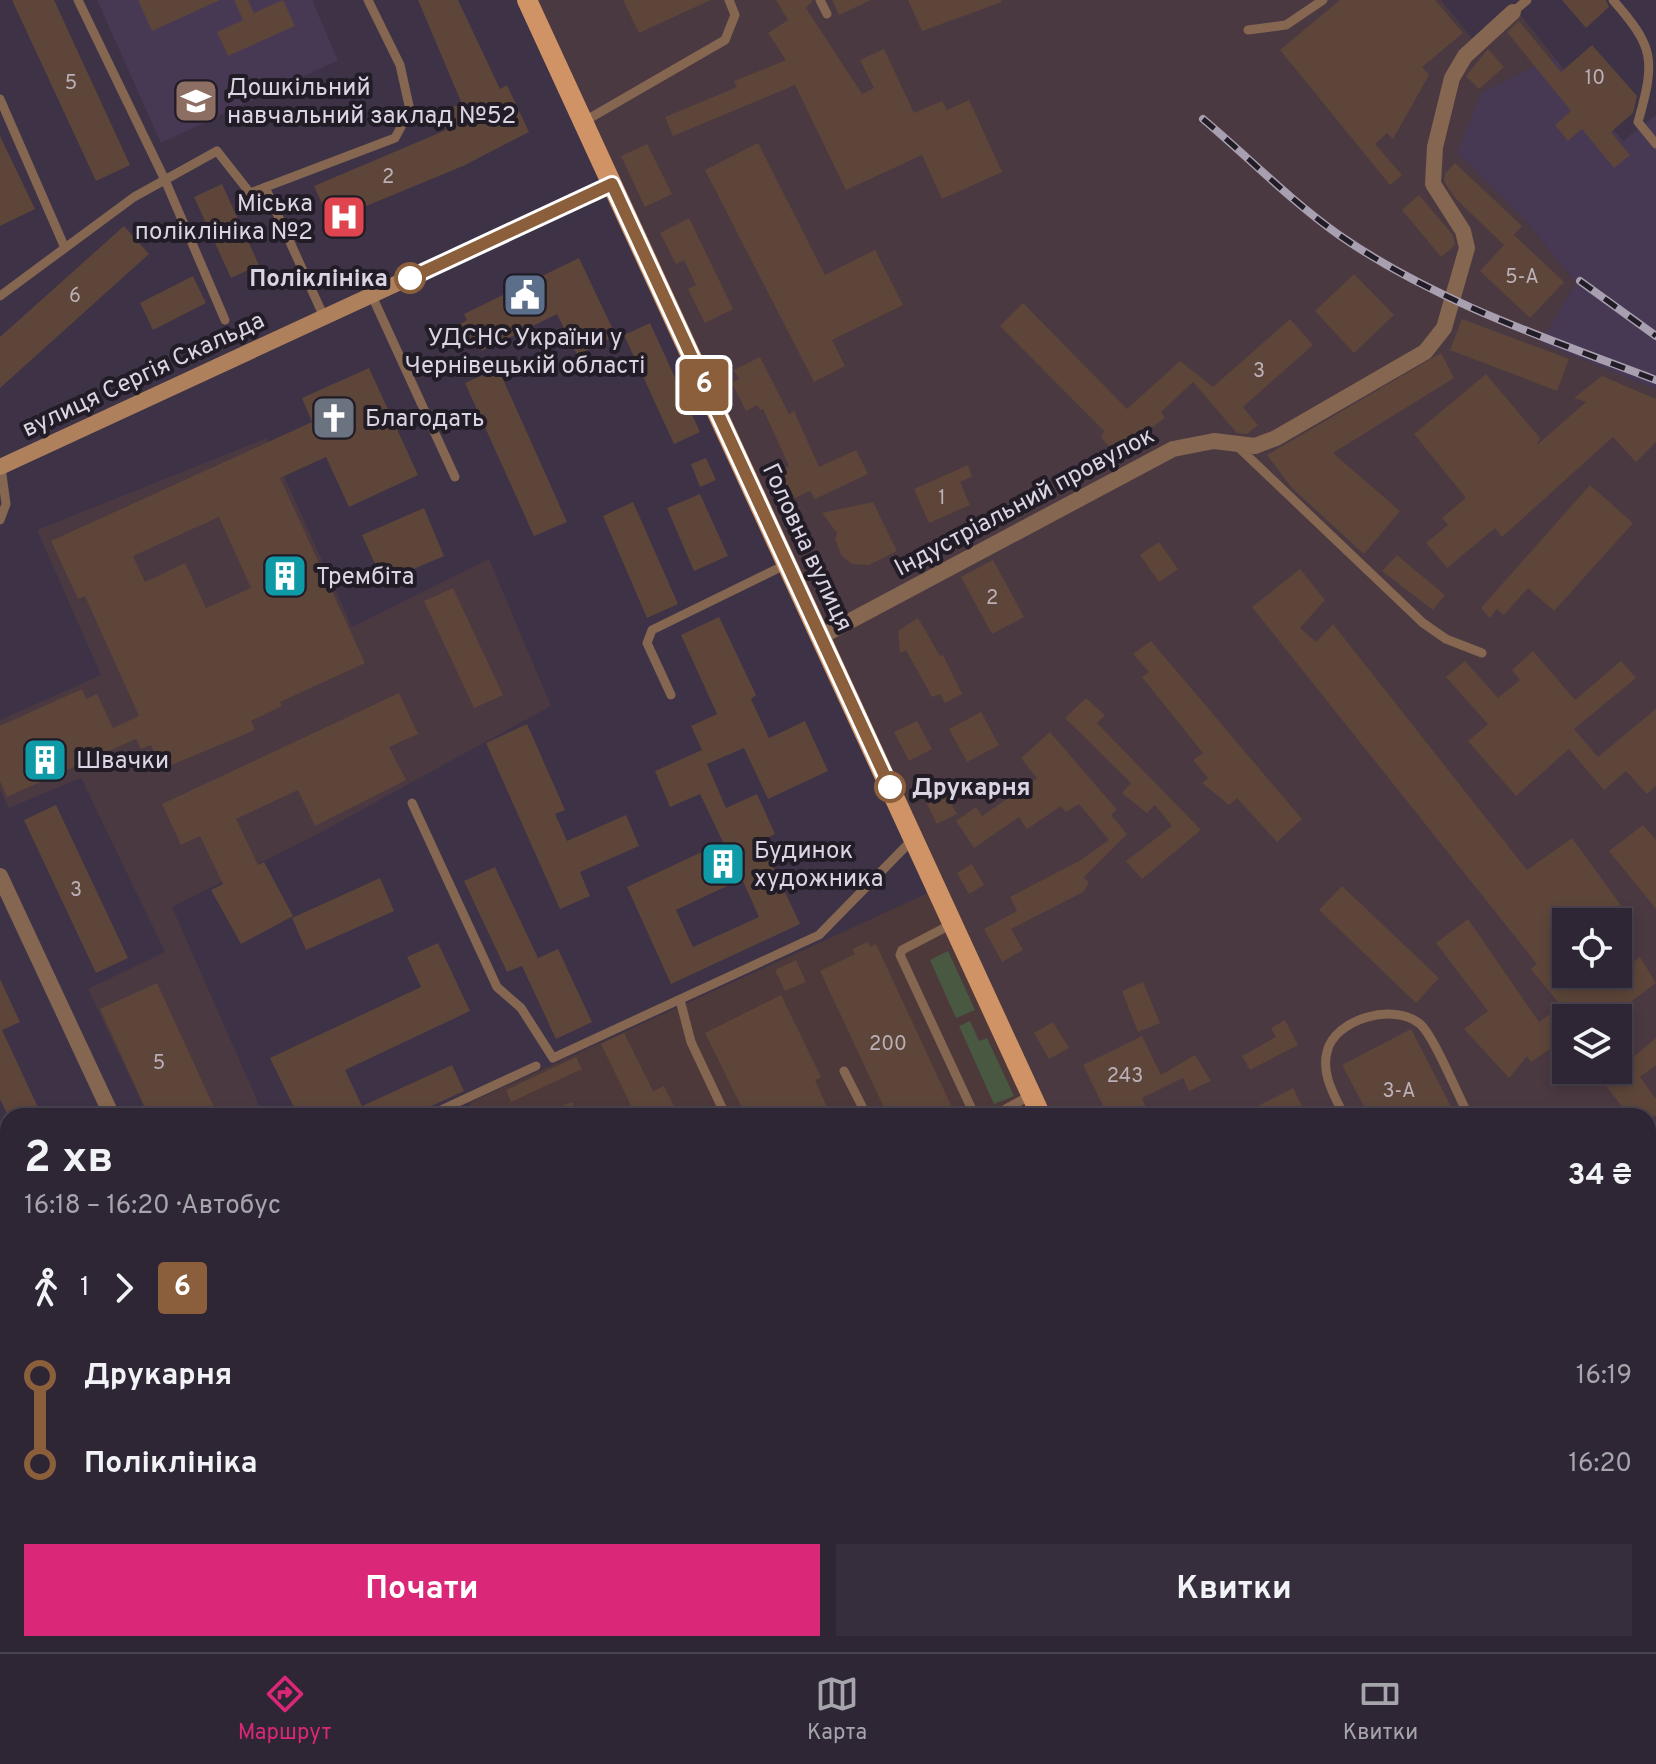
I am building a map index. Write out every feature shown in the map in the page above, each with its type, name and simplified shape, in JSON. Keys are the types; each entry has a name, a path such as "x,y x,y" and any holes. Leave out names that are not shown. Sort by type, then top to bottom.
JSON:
{"main road":[{"name":"Головна вулиця","path":"527,0 1037,1108"},
{"name":"вулиця Сергія Скальда","path":"0,467 612,184"}],"street":[{"name":"Індустріальний провулок","path":"820,637 1173,449 1214,441 1255,446 1276,438 1425,352 1444,328 1467,248 1463,231 1433,184 1435,147 1452,78 1465,56 1513,12"},
{"path":"0,876 108,1108"}],"lane":[{"path":"78,0 165,180 225,320"},
{"path":"0,296 134,197 217,151 250,193 395,138 410,110 400,65 368,0"},
{"path":"583,122 725,40 735,15 729,0"},
{"path":"820,0 827,14"},
{"path":"1248,30 1286,25 1323,0"},
{"path":"1513,12 1527,0"},
{"path":"1613,0 1654,47 1656,71 1651,98 1638,122 1656,144"},
{"path":"0,99 65,248"},
{"path":"265,187 324,317"},
{"path":"372,296 455,477"},
{"path":"1236,445 1423,623 1446,639 1482,653"},
{"path":"0,467 6,504 0,520"},
{"path":"671,695 647,643 652,630 787,564"},
{"path":"412,803 497,987 521,1008 553,1058 819,935 913,839"},
{"path":"952,924 902,950 900,955 971,1108"},
{"path":"680,1000 691,1042 722,1108"},
{"path":"1341,1108 1325,1068 1327,1048 1344,1028 1391,1013 1407,1016 1422,1025 1465,1108"},
{"path":"445,1108 536,1066"},
{"path":"844,1071 863,1108"},
{"path":"1007,1108 1031,1095"}],"shaded area":[{"name":"Дошкільний навчальний заклад №52","path":"97,0 312,0 338,60 161,143"},
{"path":"531,0 1441,0 1475,42 1515,8 1554,57 1481,93 1525,220 1576,282 1542,343 1656,389 1656,1108 1041,1108"},
{"path":"1554,57 1623,141 1656,115 1656,389 1541,343 1576,282 1525,220 1457,153 1481,93"},
{"path":"267,438 352,627 489,559 551,706 316,835 172,907 260,1108 144,1108 88,989 165,952 81,778 9,808 0,790 0,720 101,675 37,530"},
{"path":"930,892 1030,1108 471,1108 469,1103"}],"green space":[{"path":"948,951 975,1010 956,1018 930,960"},
{"path":"970,1021 979,1041 987,1038 1014,1096 994,1104 959,1026"}],"building":[{"path":"12,0 54,0 130,165 96,181"},
{"path":"138,0 220,0 152,31"},
{"path":"234,0 248,0 254,13 283,0 295,26 228,56 217,32 243,20"},
{"path":"418,0 458,0 500,89 507,85 529,132 463,166 330,221 314,186 446,130 439,111 462,104"},
{"path":"623,0 711,0 639,33"},
{"path":"776,0 813,0 806,8 862,94 874,88 860,60 884,49 914,113 942,101 947,110 969,100 1002,172 942,199 922,155 846,190 795,85 673,136 665,117 737,87 734,81 786,60 768,33 788,20"},
{"path":"832,0 871,0 839,15"},
{"path":"908,0 1001,0 1002,2 922,31"},
{"path":"1340,0 1435,0 1463,33 1422,67 1429,75 1393,139 1387,133 1375,144 1402,175 1390,185 1280,50"},
{"path":"1562,0 1606,0 1609,7 1586,28"},
{"path":"1519,21 1561,72 1592,45 1637,96 1633,113 1611,132 1630,155 1614,168 1582,129 1568,141 1555,125 1571,111 1507,32"},
{"path":"1488,49 1504,67 1479,89 1466,76"},
{"path":"0,136 35,209 0,226"},
{"path":"758,143 825,275 875,250 903,305 832,340 845,366 814,382 705,170"},
{"path":"647,144 672,194 645,207 621,156"},
{"path":"1455,163 1522,226 1514,235 1564,282 1530,318 1480,271 1504,245 1455,198 1444,181 1445,174"},
{"path":"222,184 259,265 231,278 194,197"},
{"path":"1419,195 1453,235 1455,245 1441,257 1402,210"},
{"path":"689,218 733,309 705,323 688,289 696,285 684,260 676,264 660,233"},
{"path":"124,226 149,254 0,388 0,337"},
{"path":"579,258 616,336 577,355 557,314 482,351 477,342 469,346 459,325 467,320 464,314"},
{"path":"1354,274 1394,315 1354,353 1315,311"},
{"path":"193,276 206,303 153,330 140,303"},
{"path":"1023,303 1127,409 1180,361 1213,387 1290,319 1313,345 1243,407 1258,425 1247,434 1237,433 1193,382 1161,412 1165,418 1115,454 1101,437 1104,431 1000,326"},
{"path":"1462,319 1569,359 1557,391 1450,350"},
{"path":"650,323 700,432 674,444 624,335"},
{"path":"1441,353 1454,378 1333,453 1400,511 1364,554 1292,488 1267,455"},
{"path":"760,357 789,414 794,411 819,467 856,450 868,474 815,499 810,491 786,502 772,474 789,466 763,409 760,410 757,405 746,411 732,383 739,379 734,370"},
{"name":"Трембіта","path":"369,368 418,475 349,507 326,457 280,478 365,663 280,702 282,706 251,721 255,730 162,769 151,745 141,749 136,739 7,797 0,781 0,726 82,689 86,699 97,694 113,728 139,716 85,596 78,599 51,541 312,422 302,398","holes":["219,517 251,588 206,608 185,563 145,582 133,556"]},
{"path":"498,368 567,522 534,536 465,383"},
{"path":"1486,374 1540,438 1537,445 1586,402 1574,398 1602,376 1656,399 1656,442 1636,462 1613,437 1502,537 1495,528 1447,568 1426,543 1448,525 1442,518 1466,498 1414,434"},
{"path":"706,458 716,480 700,487 691,464"},
{"path":"968,465 972,477 960,482 970,505 929,523 914,489"},
{"path":"1590,485 1633,523 1554,611 1528,588 1504,615 1497,609 1490,618 1481,608"},
{"path":"700,494 728,556 694,571 667,508"},
{"path":"633,502 678,604 647,618 603,516"},
{"path":"873,502 897,551 869,565 852,564 841,555 835,539 837,533 822,513"},
{"path":"424,508 444,556 383,582 362,535"},
{"path":"1159,542 1178,569 1159,582 1140,555"},
{"path":"1397,555 1445,595 1433,610 1382,571"},
{"path":"993,560 1024,617 992,634 961,577"},
{"path":"1300,569 1325,600 1300,628 1316,642 1333,624 1527,870 1572,838 1623,908 1552,908 1552,988 1632,988 1632,963 1640,957 1656,983 1628,1004 1559,1004 1531,969 1537,964 1252,607"},
{"path":"453,588 503,695 474,708 424,601"},
{"path":"719,617 756,695 751,699 769,738 805,721 828,771 768,799 744,748 707,764 726,808 757,794 775,834 761,841 800,924 671,984 627,887 723,842 700,794 670,807 655,771 702,750 691,726 717,714 681,635","holes":["742,879 759,917 693,947 676,910"]},
{"path":"918,618 940,656 943,655 962,694 945,703 940,694 932,697 906,650 900,653 898,631"},
{"path":"1151,641 1302,819 1277,842 1237,798 1229,805 1202,783 1208,778 1193,760 1203,753 1142,677 1149,672 1133,654"},
{"path":"1533,651 1575,700 1621,661 1636,678 1574,729 1598,757 1656,709 1656,786 1647,794 1626,771 1604,790 1569,749 1516,796 1468,741 1488,724 1446,677 1465,661 1498,698 1520,680 1512,670"},
{"path":"399,693 418,734 389,747 406,780 315,826 298,790 236,819 258,865 264,862 293,916 241,944 211,890 223,884 200,836 181,845 162,804"},
{"path":"1086,698 1105,715 1097,723 1201,830 1142,879 1126,861 1172,826 1155,805 1147,813 1122,793 1131,783 1065,718"},
{"path":"981,712 999,745 967,762 949,729"},
{"path":"917,721 932,749 909,761 894,732"},
{"path":"527,724 565,810 555,814 567,841 626,815 639,846 580,872 590,896 560,909 486,743"},
{"path":"1050,732 1117,810 1111,815 1127,834 1084,877 1089,883 1083,892 1011,929 1023,950 1002,962 984,929 1017,911 1010,897 1081,860 1109,840 1079,804 1066,812 1061,806 1027,829 1019,817 974,848 956,821 976,807 982,816 1037,778 1021,758"},
{"path":"941,785 957,814 937,824 922,794"},
{"path":"56,805 128,958 96,973 24,820"},
{"path":"1643,825 1656,840 1656,909 1609,851"},
{"path":"972,864 984,885 969,894 957,873"},
{"path":"495,867 538,958 558,949 592,1022 556,1039 522,966 507,972 464,881"},
{"path":"380,878 394,911 306,950 292,918"},
{"path":"1342,886 1439,978 1416,1003 1319,910"},
{"path":"1468,919 1539,1022 1552,1013 1552,1048 1531,1062 1527,1056 1509,1078 1464,1029 1488,1011 1436,943"},
{"path":"868,942 870,947 876,944 952,1108 884,1108 820,971 855,954 852,949"},
{"path":"438,943 470,1011 345,1070 362,1106 452,1065 464,1091 427,1108 294,1108 270,1058 421,987 407,957"},
{"path":"796,960 806,982 785,991 775,970"},
{"path":"0,979 20,1022 2,1030 38,1108 4,1108 0,1099"},
{"path":"1143,982 1160,1023 1138,1032 1122,991"},
{"path":"157,983 214,1108 145,1108 100,1009"},
{"path":"781,995 821,1077 815,1080 827,1108 742,1108 705,1033"},
{"path":"1285,1020 1298,1045 1250,1070 1242,1056 1276,1037 1271,1028"},
{"path":"1053,1022 1069,1048 1049,1059 1034,1033"},
{"path":"1411,1029 1452,1108 1365,1108 1342,1065"},
{"path":"624,1033 653,1091 664,1086 675,1108 632,1108 601,1044"},
{"path":"1142,1036 1161,1075 1195,1055 1211,1081 1189,1091 1183,1078 1142,1098 1146,1108 1104,1108 1083,1065"},
{"path":"1656,1038 1656,1065 1640,1077 1656,1099 1656,1108 1623,1108 1605,1084 1632,1084 1632,1058"},
{"path":"576,1057 582,1069 511,1102 506,1090"},
{"path":"1293,1088 1303,1108 1254,1108"},
{"path":"572,1102 575,1108 558,1108"}],"railway":[{"path":"1203,119 1339,235 1413,280 1533,334 1656,380"},
{"path":"1580,281 1656,336"}],"bus line":[{"name":"6","path":"410,278 612,184 890,787"}],"place":[{"name":"Дошкільний навчальний заклад №52","path":"196,101"},
{"name":"Міська поліклініка №2","path":"344,217"},
{"name":"Поліклініка","path":"410,278"},
{"name":"УДСНС України у Чернівецькій області","path":"525,295"},
{"name":"Благодать","path":"334,418"},
{"name":"Трембіта","path":"285,576"},
{"name":"Швачки","path":"45,760"},
{"name":"Друкарня","path":"890,787"},
{"name":"Будинок художника","path":"723,864"}]}
